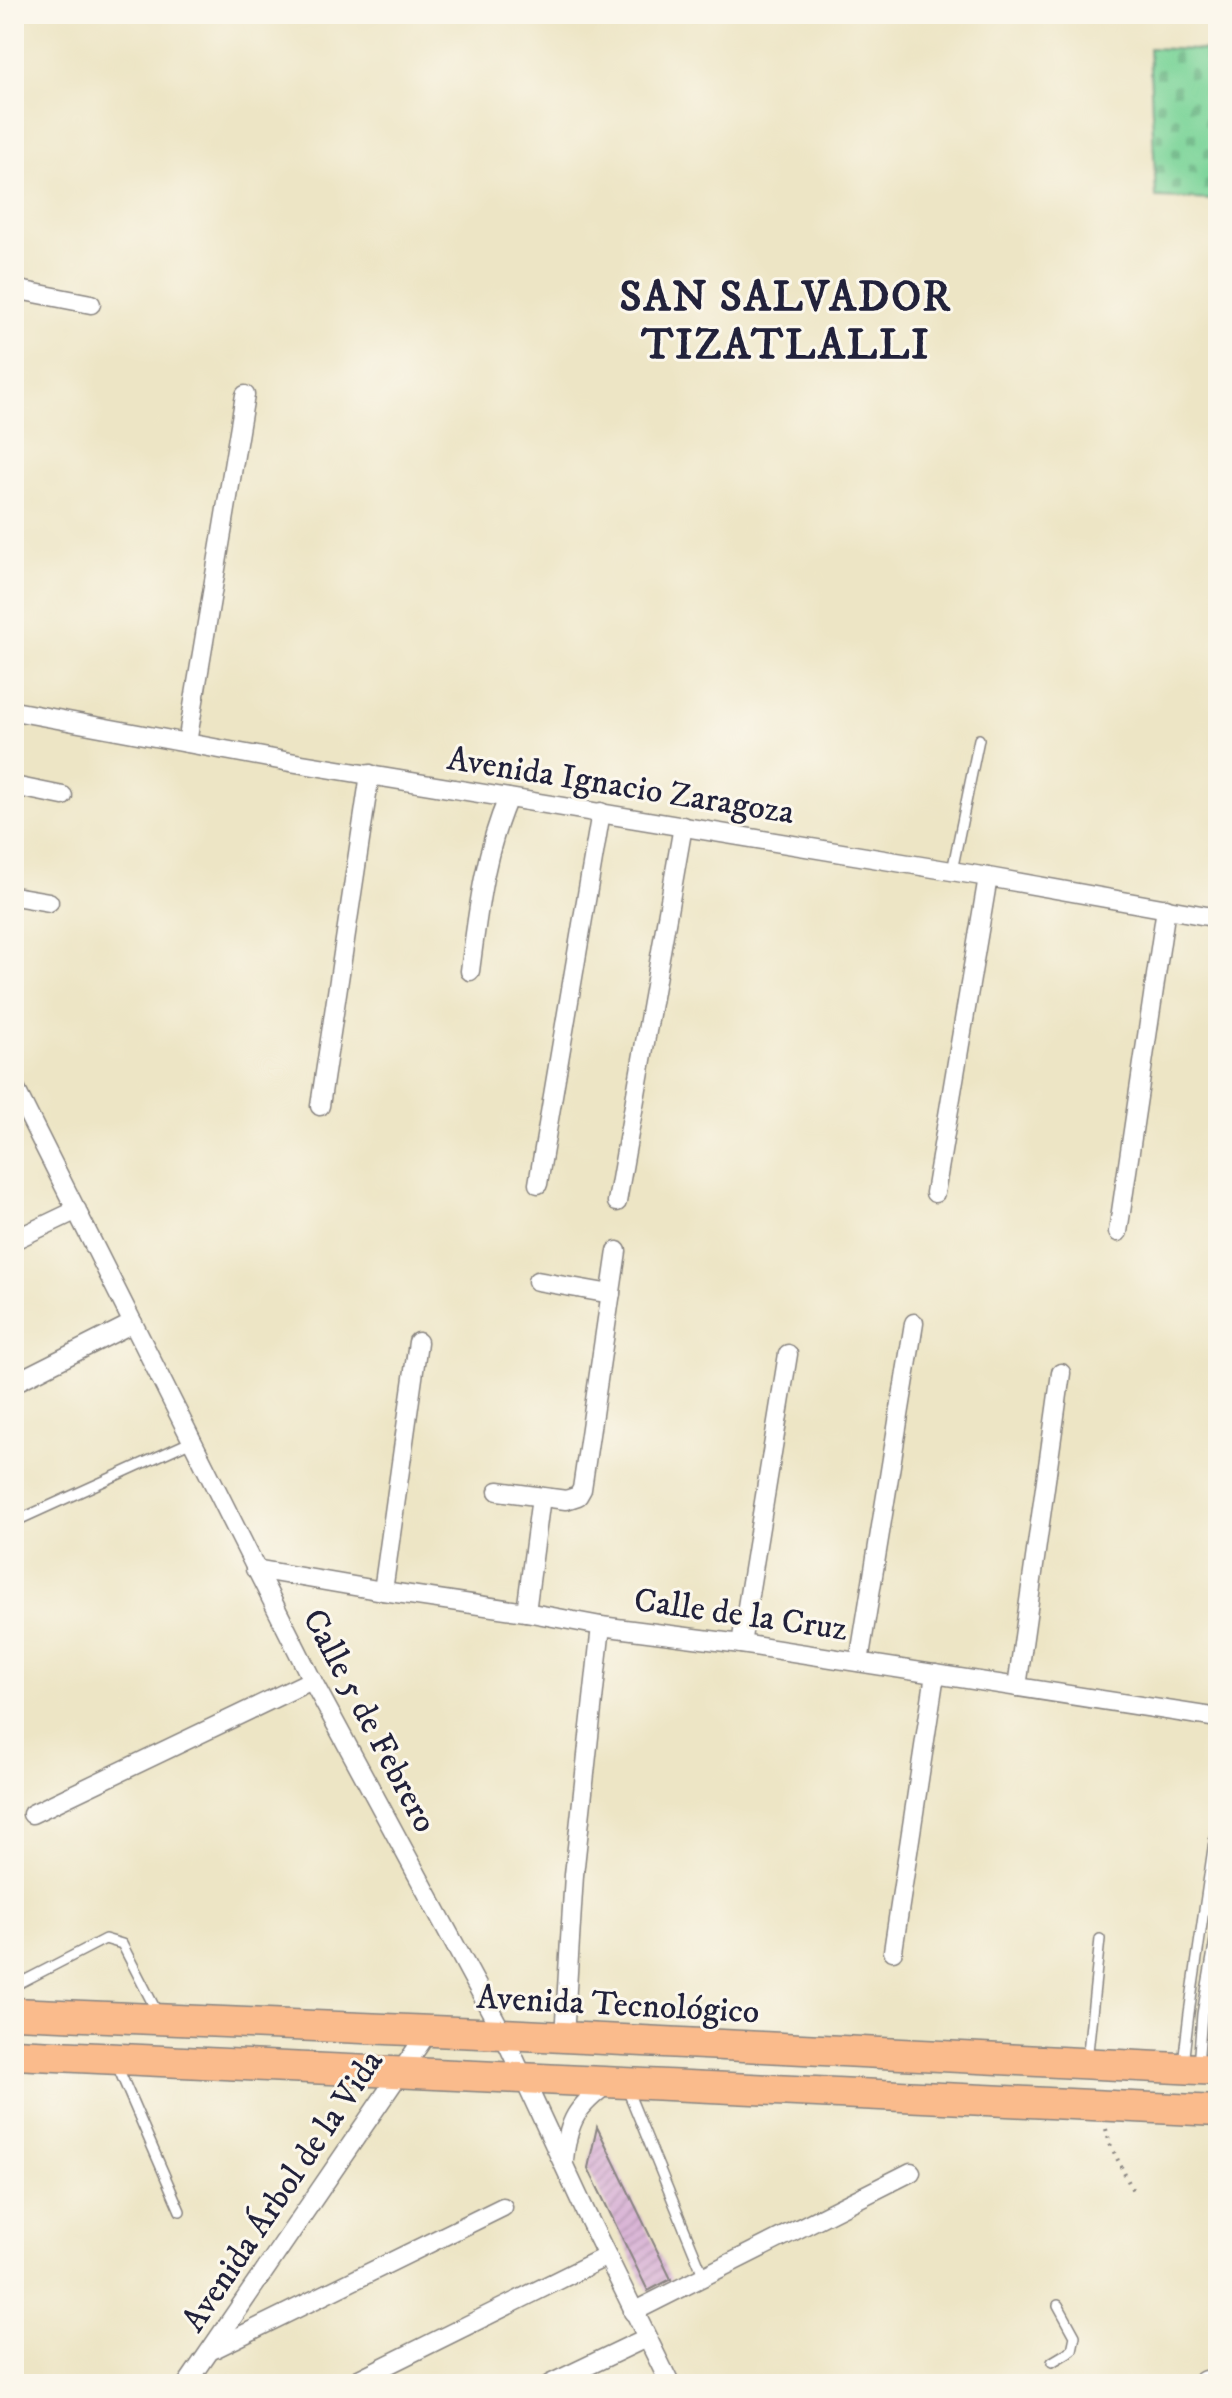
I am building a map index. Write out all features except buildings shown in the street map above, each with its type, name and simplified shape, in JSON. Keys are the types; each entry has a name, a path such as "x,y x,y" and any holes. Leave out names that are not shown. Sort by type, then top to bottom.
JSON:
{"main road":[{"name":"Avenida Tecnológico","path":"14,2013 503,2034 1200,2070"},
{"path":"14,2054 1218,2111"}],"street":[{"path":"14,289 91,304"},
{"path":"187,743 245,395"},
{"name":"Avenida Ignacio Zaragoza","path":"14,711 1218,918"},
{"path":"320,1106 370,774"},
{"path":"14,786 63,796"},
{"path":"470,971 481,892 494,831 508,798"},
{"path":"538,1184 601,812"},
{"path":"617,1202 683,826"},
{"path":"935,1193 988,877"},
{"path":"14,896 49,902"},
{"path":"1118,1232 1166,908"},
{"name":"Calle 5 de Febrero","path":"14,1086 312,1680 503,2034 670,2384"},
{"path":"14,1240 77,1210"},
{"path":"498,1491 572,1499 582,1489 617,1251"},
{"path":"537,1281 611,1294"},
{"path":"14,1383 133,1323"},
{"path":"859,1662 914,1323"},
{"path":"383,1591 418,1342"},
{"path":"741,1644 788,1354"},
{"path":"1017,1687 1061,1373"},
{"path":"526,1612 541,1497"},
{"name":"Calle de la Cruz","path":"255,1569 601,1626 741,1644 1218,1718"},
{"path":"564,2037 574,1875 601,1626"},
{"path":"893,1951 935,1674"},
{"path":"32,1814 312,1680"},
{"name":"Avenida Árbol de la Vida","path":"187,2384 428,2032"},
{"path":"563,2163 566,2137 579,2109 591,2096 618,2081"},
{"path":"633,2312 911,2172"},
{"path":"212,2349 503,2207"},
{"path":"349,2384 607,2256"},
{"path":"550,2384 646,2338"}],"lane":[{"path":"952,871 979,739"},
{"path":"14,1522 192,1441"},
{"path":"1200,2070 1189,2013 1218,1814"},
{"path":"1200,2070 1202,2014 1218,1923"},
{"path":"14,1986 105,1939 122,1944 160,2019"},
{"path":"1087,2064 1100,1939"},
{"path":"114,2060 180,2211"},
{"path":"618,2081 704,2277"},
{"path":"1052,2362 1072,2350 1075,2336 1058,2305"}],"path":[{"path":"1100,2105 1110,2144 1134,2193"}],"green space":[{"path":"1149,48 1218,51 1218,200 1156,198"}],"district":[{"name":"SAN SALVADOR TIZATLALLI","path":"786,319"}]}
